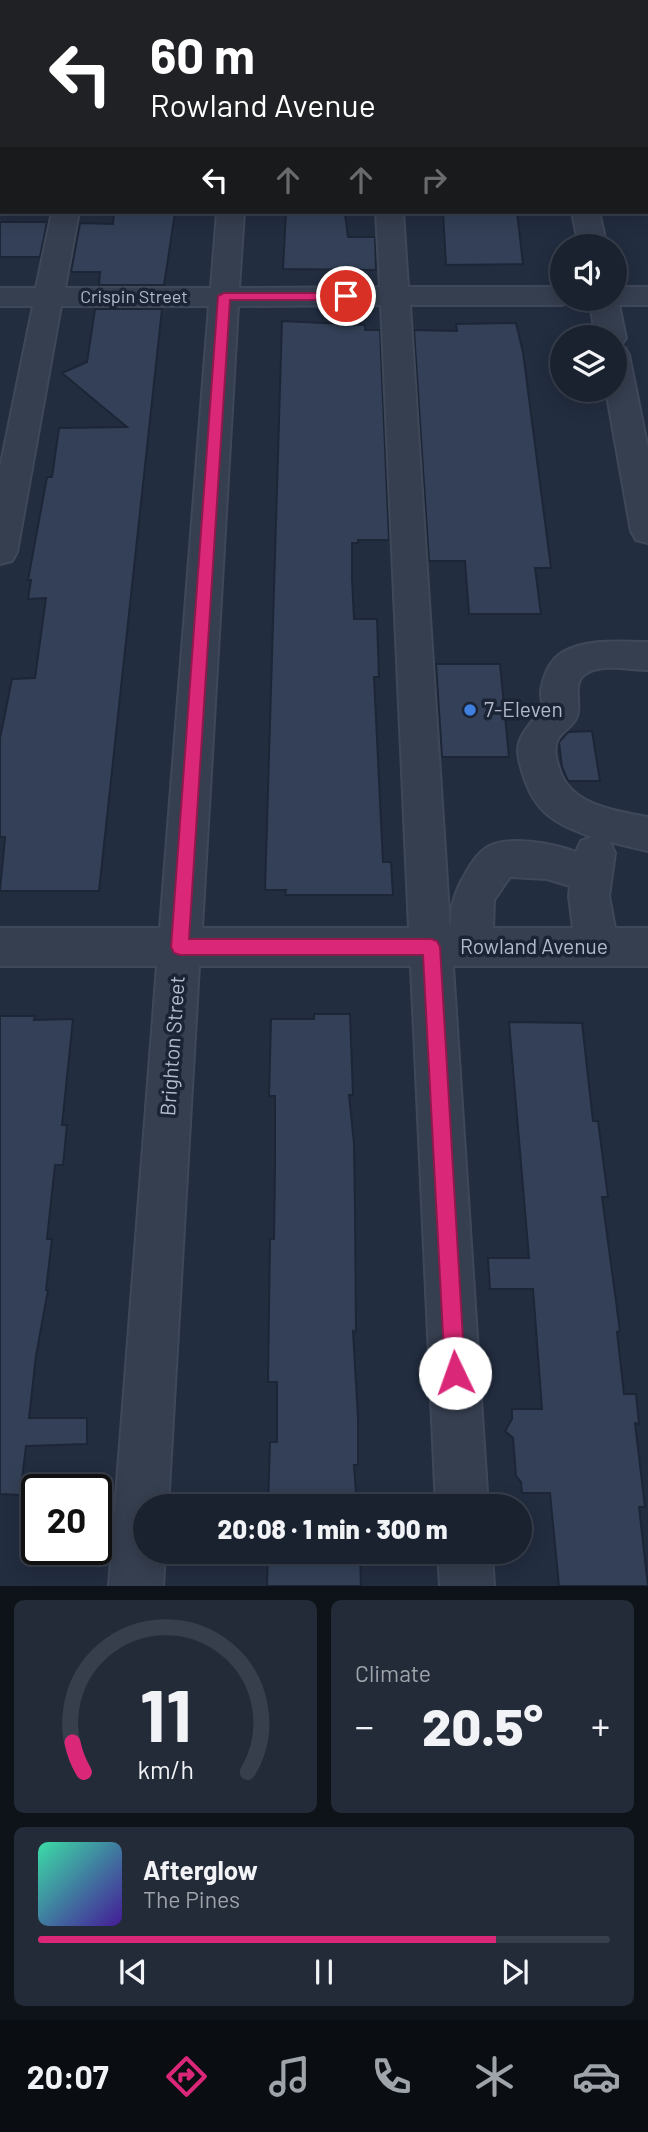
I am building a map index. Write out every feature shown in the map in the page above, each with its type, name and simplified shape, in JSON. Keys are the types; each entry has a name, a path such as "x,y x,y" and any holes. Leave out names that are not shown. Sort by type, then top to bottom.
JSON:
{"street":[{"path":"0,552 65,214"},
{"name":"Brighton Street","path":"136,1586 230,214"},
{"path":"390,214 462,1494"},
{"path":"586,214 590,234"},
{"name":"Crispin Street","path":"0,297 550,296"},
{"path":"627,296 648,296"},
{"path":"623,402 648,531"},
{"path":"648,656 584,657 570,665 562,676 560,714 545,726 535,753 542,776 554,799 586,817 648,834"},
{"path":"586,817 595,852 589,896 597,947"},
{"path":"475,947 470,914 474,893 499,860 550,861 572,866 592,877"},
{"name":"Rowland Avenue","path":"0,947 648,947"},
{"path":"466,1564 467,1586"}],"building":[{"path":"114,214 175,214 164,285 99,285 100,272 71,272 80,223 113,224"},
{"path":"286,214 345,214 348,237 375,237 376,270 283,269"},
{"path":"443,214 517,214 523,264 446,265"},
{"path":"0,222 47,222 40,257 0,257"},
{"path":"95,309 162,309 99,891 0,891 5,837 0,837 0,738 12,679 35,678 46,598 28,599 31,580 28,580 47,477 52,477 59,428 127,427 62,373 87,362"},
{"path":"282,321 365,325 365,330 380,330 389,540 358,540 358,543 352,543 352,578 354,619 377,619 379,677 374,677 383,862 391,862 393,895 285,895 286,890 265,890"},
{"path":"516,323 523,352 551,568 535,568 541,614 469,614 465,561 429,561 414,330 457,331 456,324"},
{"name":"7-Eleven","path":"436,664 500,664 509,757 442,757"},
{"path":"592,731 600,781 568,781 562,767 559,742 568,732"},
{"path":"314,1014 350,1014 353,1095 349,1095 354,1143 355,1208 356,1332 353,1331 358,1418 358,1465 354,1465 356,1494 268,1494 270,1442 277,1442 277,1382 268,1382 270,1239 274,1239 275,1166 275,1096 269,1096 271,1019 314,1019"},
{"path":"0,1016 35,1016 34,1020 73,1019 62,1125 67,1125 63,1165 55,1165 47,1239 52,1239 48,1290 36,1356 29,1418 87,1418 87,1444 26,1446 20,1495 0,1494"},
{"path":"509,1022 582,1023 593,1121 598,1121 608,1197 602,1197 620,1331 617,1332 624,1394 636,1394 639,1424 635,1423 645,1507 639,1507 648,1586 559,1586 550,1493 522,1493 521,1482 516,1476 513,1438 505,1431 512,1419 512,1409 542,1409 533,1289 490,1289 488,1258 529,1258"},
{"path":"268,1564 360,1564 361,1586 267,1586"}],"place":[{"name":"7-Eleven","path":"470,710"}],"route":[{"path":"346,296 224,296 180,947 431,947 455,1373"}]}
